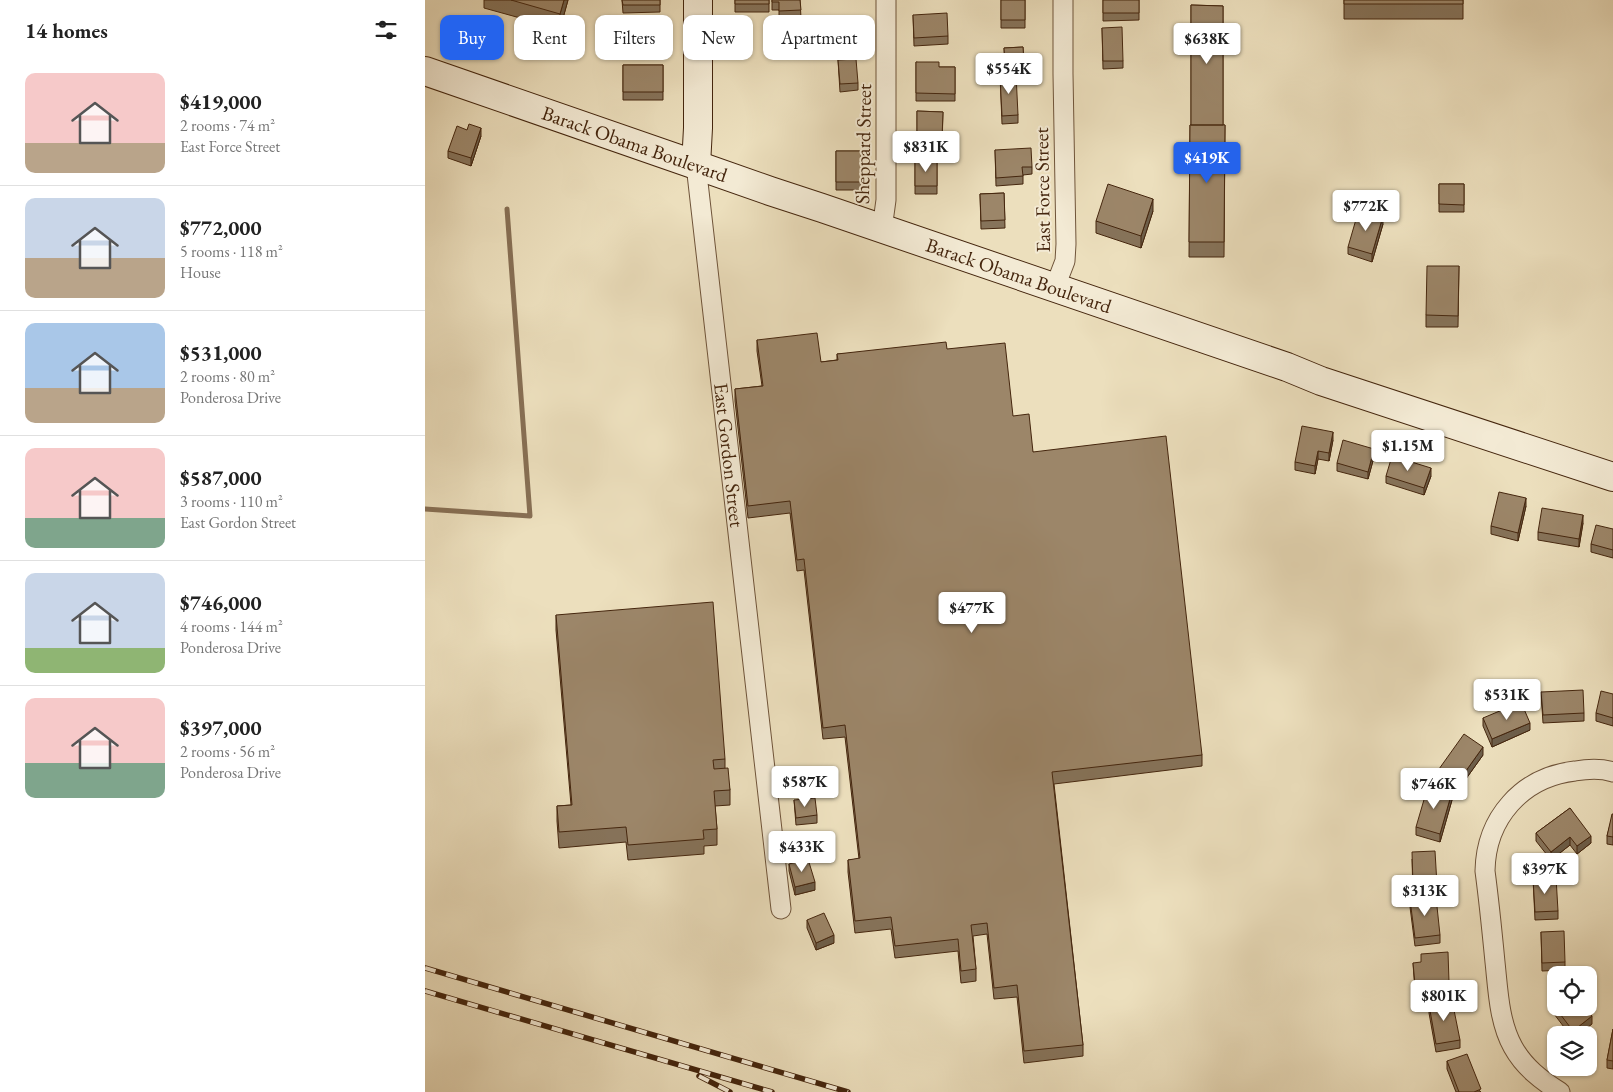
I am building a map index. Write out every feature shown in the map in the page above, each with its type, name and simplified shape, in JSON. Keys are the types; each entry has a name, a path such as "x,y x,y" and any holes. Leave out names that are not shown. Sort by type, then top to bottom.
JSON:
{"main road":[{"name":"East Gordon Street","path":"696,165 698,128 698,0"},
{"name":"Barack Obama Boulevard","path":"425,71 770,192 1287,367 1321,381 1613,477"}],"street":[{"name":"Sheppard Street","path":"881,229 886,200 887,0"},
{"name":"East Force Street","path":"1055,287 1065,261 1066,244 1063,0"},
{"name":"East Gordon Street","path":"696,165 781,909"},
{"path":"1560,1092 1530,1070 1513,1046 1506,1030 1500,1004 1485,857 1490,838 1501,815 1513,800 1528,788 1560,772 1596,769 1613,772"}],"building":[{"path":"511,0 564,0 560,14"},
{"path":"622,0 660,0 660,5 623,5"},
{"path":"735,0 769,0 769,4 735,4"},
{"path":"772,0 800,0 801,10 779,11 779,2 772,2"},
{"path":"1001,0 1025,0 1025,20 1001,20"},
{"path":"1103,0 1139,0 1139,13 1103,13"},
{"path":"1344,0 1463,0 1463,4 1344,4"},
{"path":"1191,5 1223,6 1223,125 1191,125"},
{"path":"947,13 948,36 914,38 913,15"},
{"path":"1122,27 1123,61 1103,61 1102,28"},
{"path":"1023,47 1024,63 1005,63 1004,48"},
{"path":"838,60 856,60 858,83 840,84"},
{"path":"916,62 939,62 939,67 955,67 955,94 916,93"},
{"path":"623,65 663,65 663,92 623,92"},
{"path":"1016,74 1018,115 1002,116 1000,75"},
{"path":"917,111 943,112 942,138 917,137"},
{"path":"469,124 481,128 471,158 448,151 457,126 467,130"},
{"path":"1190,125 1225,125 1224,242 1189,242"},
{"path":"1031,148 1032,167 1022,167 1023,176 996,178 995,150"},
{"path":"836,151 861,151 861,182 836,182"},
{"path":"915,159 937,159 937,186 915,186"},
{"path":"1108,184 1153,199 1141,236 1096,221"},
{"path":"1439,184 1464,184 1464,205 1439,204"},
{"path":"1004,193 1005,220 981,221 980,194"},
{"path":"1359,209 1383,216 1372,254 1348,247"},
{"path":"1427,266 1459,266 1458,316 1426,315"},
{"path":"817,333 821,362 838,360 837,354 946,342 947,349 1005,343 1013,416 1029,414 1033,452 1166,436 1202,755 1052,772 1083,1045 1024,1051 1017,985 994,988 987,923 971,925 976,969 961,971 958,939 895,946 891,917 855,921 848,860 860,858 845,725 823,728 804,559 797,560 790,501 748,506 735,389 763,386 757,340"},
{"path":"1302,426 1333,432 1329,453 1318,451 1315,466 1295,462"},
{"path":"1343,440 1374,449 1368,472 1337,463"},
{"path":"1392,456 1431,468 1424,488 1386,476"},
{"path":"1499,492 1526,498 1518,533 1491,526"},
{"path":"1542,508 1583,515 1579,539 1538,532"},
{"path":"1596,525 1613,529 1613,550 1591,544"},
{"path":"713,602 725,759 713,760 714,769 728,768 730,790 714,791 717,829 703,830 704,839 628,845 626,827 559,832 557,806 572,805 556,615"},
{"path":"1583,690 1584,713 1543,715 1541,692"},
{"path":"1601,691 1613,694 1613,718 1596,713"},
{"path":"1521,702 1530,723 1492,739 1483,718"},
{"path":"1464,734 1483,747 1458,782 1439,769"},
{"path":"1428,786 1452,792 1440,834 1416,827"},
{"path":"815,798 817,815 796,818 794,800"},
{"path":"1570,808 1591,836 1577,846 1570,837 1551,852 1536,833"},
{"path":"1613,814 1613,837 1607,836"},
{"path":"1435,851 1437,885 1413,886 1412,852"},
{"path":"808,859 815,882 795,887 789,864"},
{"path":"1556,877 1558,911 1535,912 1533,878"},
{"path":"1436,897 1440,935 1415,938 1410,900"},
{"path":"824,913 834,935 816,943 807,920"},
{"path":"1564,931 1565,962 1542,963 1541,932"},
{"path":"1448,952 1449,982 1415,984 1413,963 1421,962 1421,954"},
{"path":"1452,1000 1460,1040 1436,1044 1429,1005"},
{"path":"1562,1016 1592,1016 1579,1026 1569,1026"},
{"path":"1613,1029 1613,1061 1607,1060"},
{"path":"1467,1054 1481,1089 1474,1092 1459,1092 1447,1061"}],"waterway":[{"path":"425,509 530,516 507,209"}],"railway":[{"path":"425,968 848,1092"},
{"path":"425,991 772,1092"},
{"path":"699,1076 730,1092"}]}
